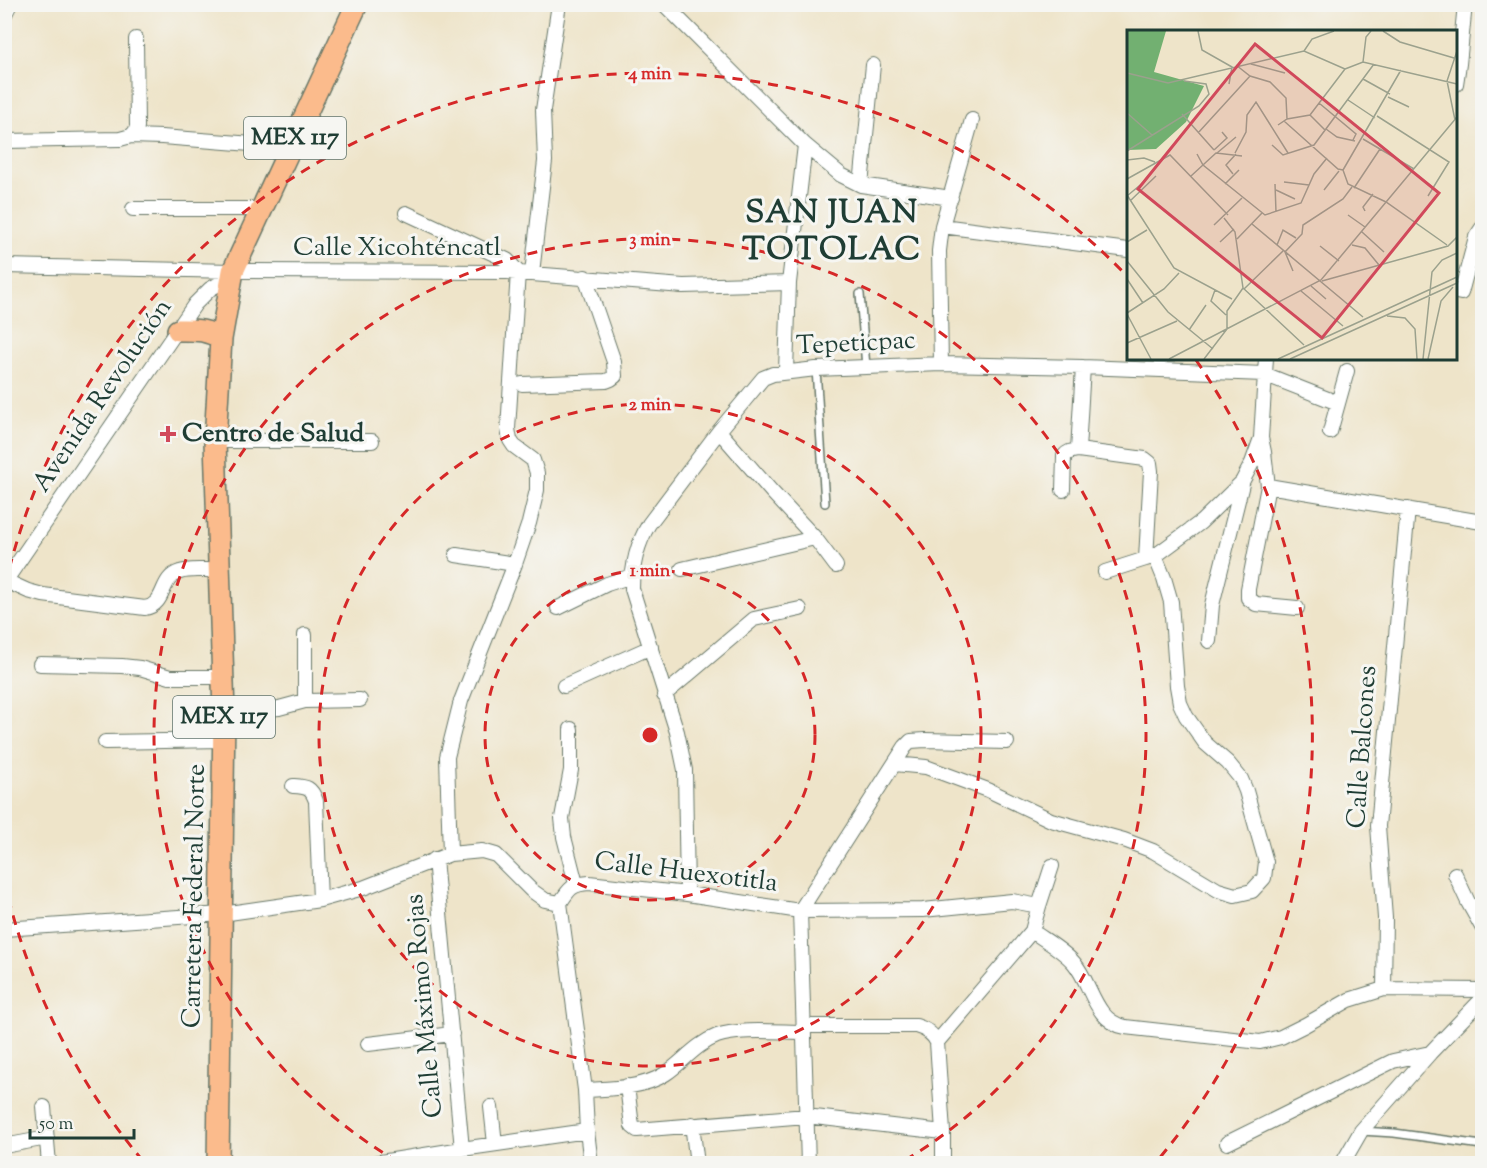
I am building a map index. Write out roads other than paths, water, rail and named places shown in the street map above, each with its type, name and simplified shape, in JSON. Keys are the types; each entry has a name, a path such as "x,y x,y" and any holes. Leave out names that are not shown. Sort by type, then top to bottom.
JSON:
{"main road":[{"name":"MEX 117","path":"232,274 357,4"},
{"name":"Carretera Federal Norte","path":"218,1164 224,713 216,441 221,339 232,274"},
{"path":"178,330 211,332 221,339"}],"street":[{"path":"4,16 10,4"},
{"path":"450,854 447,757 461,701 515,564 537,490 537,473 533,460 514,446 508,429 525,273 545,161 543,110 559,4"},
{"path":"664,4 805,145 841,175 861,185 951,198"},
{"path":"1457,74 1465,4"},
{"path":"131,136 136,127 136,39"},
{"path":"861,185 873,65"},
{"path":"942,364 939,251 942,226 972,120"},
{"path":"4,141 120,139 131,136 290,147"},
{"path":"687,894 685,770 677,732 632,589 632,576 645,531 719,431 759,382 767,375 779,372 805,145"},
{"path":"133,209 261,209"},
{"path":"406,213 494,253 525,273"},
{"path":"942,226 1127,250"},
{"path":"1458,292 1476,237 1482,228"},
{"name":"Calle Xicohténcatl","path":"4,266 232,274 525,273 683,286 789,283"},
{"name":"Avenida Revolución","path":"5,582 195,304 210,289 232,274"},
{"path":"522,384 606,381 615,376 614,362 585,277"},
{"path":"1266,360 1261,438 1268,486 1248,598 1256,604 1297,608"},
{"name":"Tepeticpac","path":"779,372 942,364 1264,374 1338,403"},
{"path":"1078,450 1083,367"},
{"path":"1330,432 1347,371"},
{"path":"719,431 815,538 836,566"},
{"path":"1209,641 1212,606 1242,482 1261,438"},
{"path":"216,441 372,441"},
{"path":"895,764 926,767 988,790 1051,820 1124,840 1153,851 1218,890 1235,895 1252,891 1264,878 1266,862 1241,779 1205,743 1186,716 1180,703 1171,602 1164,578 1150,557 1150,464 1145,459 1078,450 1067,453 1064,456 1063,490"},
{"path":"1105,572 1150,557 1201,522 1242,482"},
{"path":"1268,486 1482,522"},
{"name":"Calle Balcones","path":"1384,989 1385,918 1378,826 1408,509"},
{"path":"682,569 815,538"},
{"path":"456,555 515,564"},
{"path":"5,582 43,596 145,608 158,602 167,581 174,575 182,571 219,570"},
{"path":"558,608 607,584 632,576"},
{"path":"664,695 754,619 800,609"},
{"path":"304,701 305,635"},
{"path":"564,686 651,648"},
{"path":"40,664 122,666 141,668 170,677 222,677"},
{"path":"224,713 279,708 304,701 360,700"},
{"path":"571,729 571,770 562,818 564,837 576,884"},
{"path":"105,742 224,740"},
{"path":"808,1164 800,911 911,741 1007,742"},
{"path":"293,786 305,786 312,791 316,801 320,900"},
{"path":"4,929 222,914 320,900 363,888 450,854 482,850 489,852 496,855 531,890 545,900 560,903 585,1090 591,1164"},
{"name":"Calle Máximo Rojas","path":"435,859 462,1149"},
{"path":"937,1042 1032,931 1052,866"},
{"path":"1455,874 1482,927"},
{"name":"Calle Huexotitla","path":"560,903 576,884 589,883 687,894 800,911 923,910 1012,901 1039,906"},
{"path":"1032,931 1068,956 1076,965 1107,1020 1125,1027 1260,1042 1281,1037 1349,1000 1384,989 1482,990"},
{"path":"1342,1164 1361,1131 1430,1053 1482,999"},
{"path":"585,1090 611,1089 653,1080 663,1075 706,1041 718,1035 733,1032 916,1026 933,1035 937,1042 943,1164"},
{"path":"368,1044 452,1034"},
{"path":"1227,1143 1393,1061 1430,1053"},
{"path":"627,1086 632,1122 634,1128 641,1130 806,1116 943,1132"},
{"path":"44,1107 49,1164"},
{"path":"491,1107 495,1144"},
{"path":"692,1124 697,1164"},
{"path":"368,1164 587,1131"},
{"path":"4,1146 46,1138"}],"lane":[{"path":"860,294 866,367"},
{"path":"816,369 825,503"},
{"path":"1361,1131 1394,1133 1482,1145"}],"place":[{"name":"Centro de Salud","path":"168,434"}],"district":[{"name":"SAN JUAN TOTOLAC","path":"832,232"}]}
